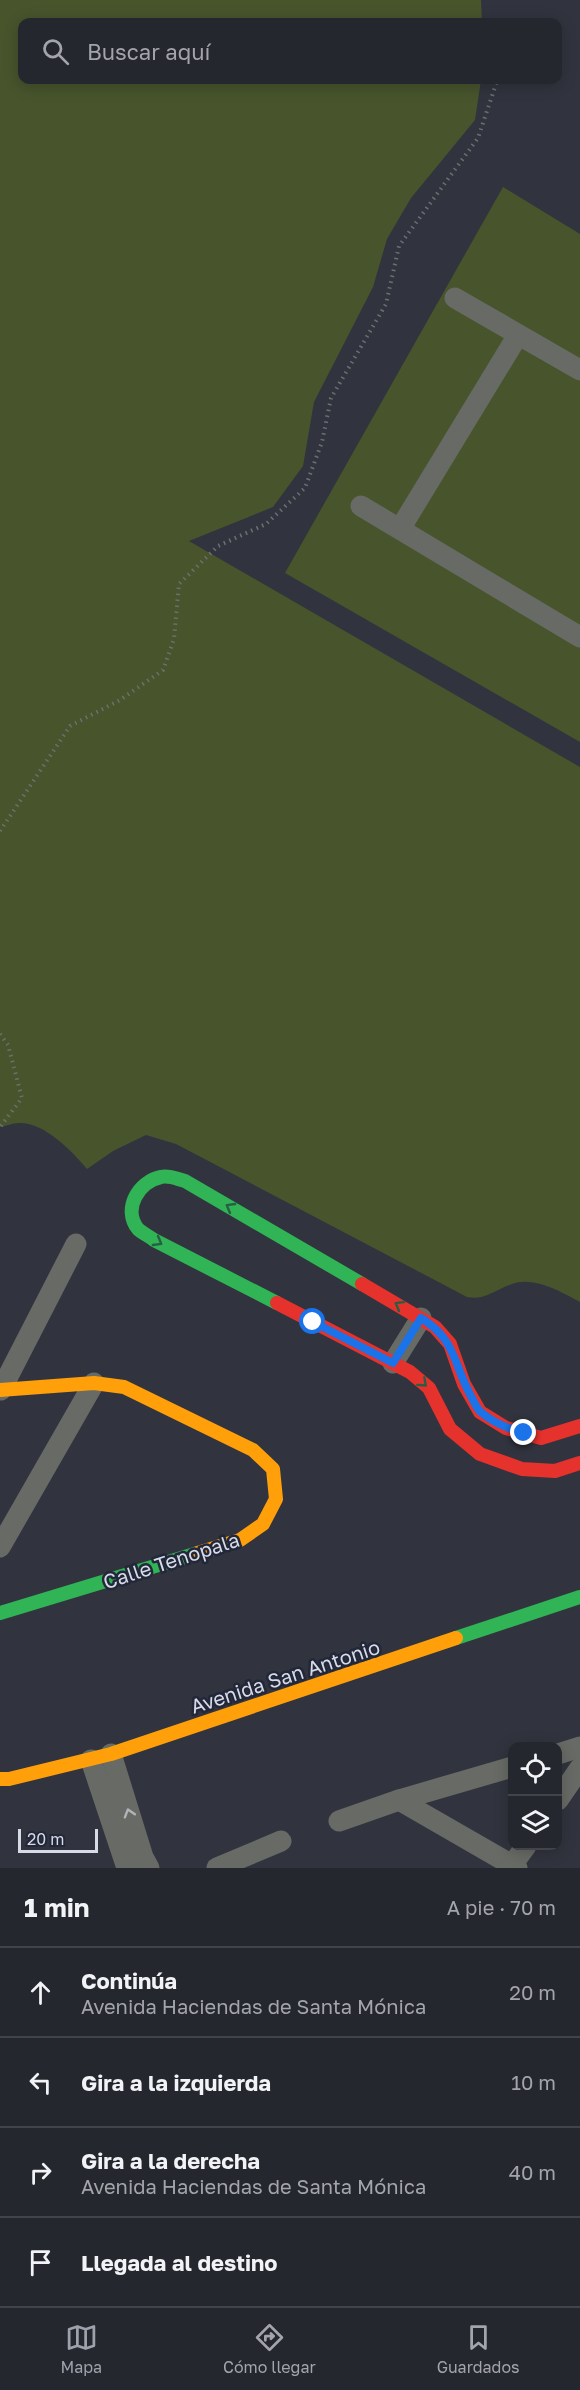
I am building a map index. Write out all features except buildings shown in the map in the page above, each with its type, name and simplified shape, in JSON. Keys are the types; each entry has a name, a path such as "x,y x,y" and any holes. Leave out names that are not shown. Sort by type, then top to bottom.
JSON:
{"street":[{"path":"455,298 580,370"},
{"path":"400,529 518,335"},
{"path":"361,506 580,637"},
{"path":"580,1426 541,1438 506,1428 480,1412 464,1384 450,1344 435,1327 185,1181 163,1176 144,1183 135,1196 131,1213 138,1228 153,1240 410,1372 429,1388 450,1429 480,1454 522,1469 555,1471 580,1463"},
{"path":"0,1390 76,1244"},
{"path":"393,1363 421,1318"},
{"path":"0,1547 94,1383"},
{"name":"Calle Tenopala","path":"0,1390 94,1383 124,1387 253,1450 273,1469 276,1498 263,1524 240,1540 0,1613"},
{"name":"Avenida San Antonio","path":"0,1779 9,1779 101,1757 580,1598"},
{"path":"562,1753 580,1747"},
{"path":"101,1757 127,1868"},
{"path":"101,1757 149,1868"},
{"path":"339,1821 399,1800 508,1768"},
{"path":"561,1796 580,1768"},
{"path":"399,1800 515,1867 524,1850"},
{"path":"217,1868 281,1840"}],"path":[{"path":"0,831 70,726 120,700 163,670 174,639 179,584 218,546 266,524 304,488 322,442 331,398 386,304 399,246 478,138 496,84"},
{"path":"0,1034 8,1045 22,1098 0,1127"}],"green space":[{"path":"0,0 481,0 482,18 18,18 18,84 480,84 475,120 411,198 387,239 373,287 314,402 303,466 273,507 189,541 580,767 580,1302 547,1286 529,1282 512,1284 479,1297 467,1297 176,1144 146,1135 113,1151 87,1169 57,1139 38,1127 14,1123 0,1127"},
{"path":"503,187 580,234 580,742 285,573"}],"traffic: fast":[{"path":"277,1303 154,1240 138,1229 133,1221 132,1205 140,1190 146,1184 161,1177 185,1181 362,1284"},
{"path":"0,1613 198,1553"},
{"path":"456,1638 580,1597"}],"traffic: slow":[{"path":"0,1390 94,1383 124,1387 253,1450 273,1469 276,1499 263,1524 240,1540 198,1553"},
{"path":"0,1779 9,1779 111,1754 456,1638"}],"traffic: jam":[{"path":"362,1284 435,1327 450,1344 464,1384 480,1412 506,1428 541,1438 580,1426"},
{"path":"277,1303 410,1372 429,1388 450,1429 480,1454 522,1469 555,1471 580,1463"}],"route":[{"path":"313,1322 393,1363 421,1318 435,1327 450,1344 464,1384 480,1412 506,1428 524,1433"}]}
